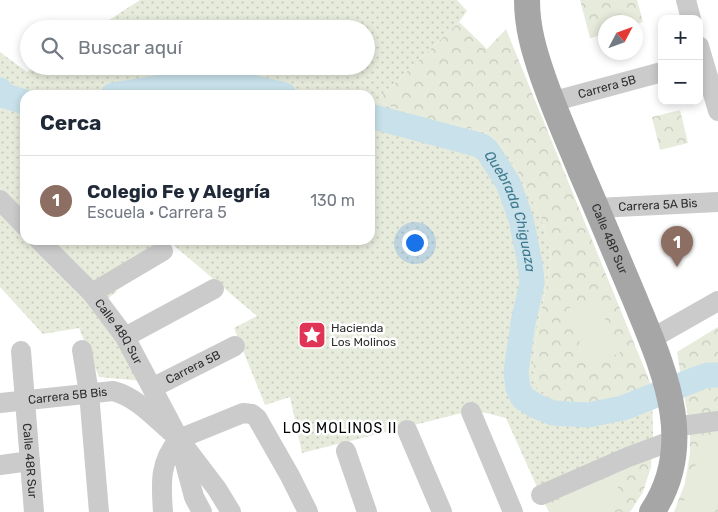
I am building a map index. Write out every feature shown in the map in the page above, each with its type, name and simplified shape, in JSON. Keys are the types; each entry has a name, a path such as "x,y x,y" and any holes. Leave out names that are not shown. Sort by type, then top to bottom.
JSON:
{"main road":[{"name":"Calle 48P Sur","path":"527,0 529,30 533,49 551,102 597,208 664,373 674,425 672,460 668,480 661,498 652,512"}],"street":[{"path":"686,0 691,15"},
{"path":"705,56 718,111"},
{"name":"Carrera 5B","path":"551,102 658,73"},
{"path":"0,200 20,221"},
{"name":"Carrera 5A Bis","path":"597,208 718,202"},
{"name":"Calle 48Q Sur","path":"44,245 92,293 125,337 179,439 217,489 231,512"},
{"path":"92,293 163,251"},
{"path":"125,337 214,289"},
{"path":"651,339 718,301"},
{"name":"Carrera 5B","path":"152,388 235,346"},
{"path":"82,350 89,393 99,512"},
{"name":"Calle 48R Sur","path":"21,351 34,512"},
{"name":"Carrera 5B Bis","path":"0,403 113,391 123,393 143,407 179,439"},
{"path":"471,412 513,512"},
{"path":"163,512 162,470 172,447 179,439 243,413 252,414 257,418 308,512"},
{"path":"541,495 628,457 674,425 718,421"},
{"path":"407,430 442,512"},
{"name":"Calle 48Q Sur","path":"179,439 194,497 202,512"},
{"path":"346,451 364,511"},
{"path":"0,465 30,461"},
{"path":"161,484 176,512"}],"green space":[{"path":"140,0 457,0 467,11 459,22 376,101 424,119 478,130 490,135 507,152 541,217 551,254 547,284 537,330 533,369 538,389 598,403 652,387 653,437 542,498 506,418 478,411 470,411 302,453 290,397 265,405 234,328 257,316 173,245 375,245 375,90 20,90 20,245 168,245 108,279 117,292 95,307 143,381 99,377 79,328 43,334 0,287 0,52 20,67 20,75 375,75 375,20 109,20"},
{"path":"580,0 637,0 641,15 598,15 598,36 590,38"},
{"path":"459,22 487,49 506,29 652,387 598,403 557,402 538,389 533,369 537,330 547,284 551,254 541,217 507,152 490,135 478,130 424,119 376,101"},
{"path":"680,110 688,143 660,150 652,117"},
{"path":"596,297 620,353 589,365 566,309"},
{"path":"718,327 718,512 674,512 685,483 690,453 690,430 677,352"},
{"path":"653,437 651,467 643,492 630,512 549,512 542,498"},
{"path":"718,441 718,496 714,512 685,512 683,504 701,448 709,442"},
{"path":"612,475 625,502 604,512 562,512 556,501"}],"waterway":[{"name":"Quebrada Chiguaza","path":"143,90 204,80 263,90"},
{"name":"Quebrada Chiguaza","path":"0,90 5,96 20,100"},
{"name":"Quebrada Chiguaza","path":"375,117 482,146 487,150 508,183 521,219 532,283 523,323 516,372 518,388 523,398 553,413 588,415 623,408 699,378 708,375 718,375"}],"place":[{"name":"Colegio Fe y Alegría","path":"677,267"},
{"name":"Hacienda Los Molinos","path":"312,335"}],"district":[{"name":"LOS MOLINOS II","path":"340,428"}]}
